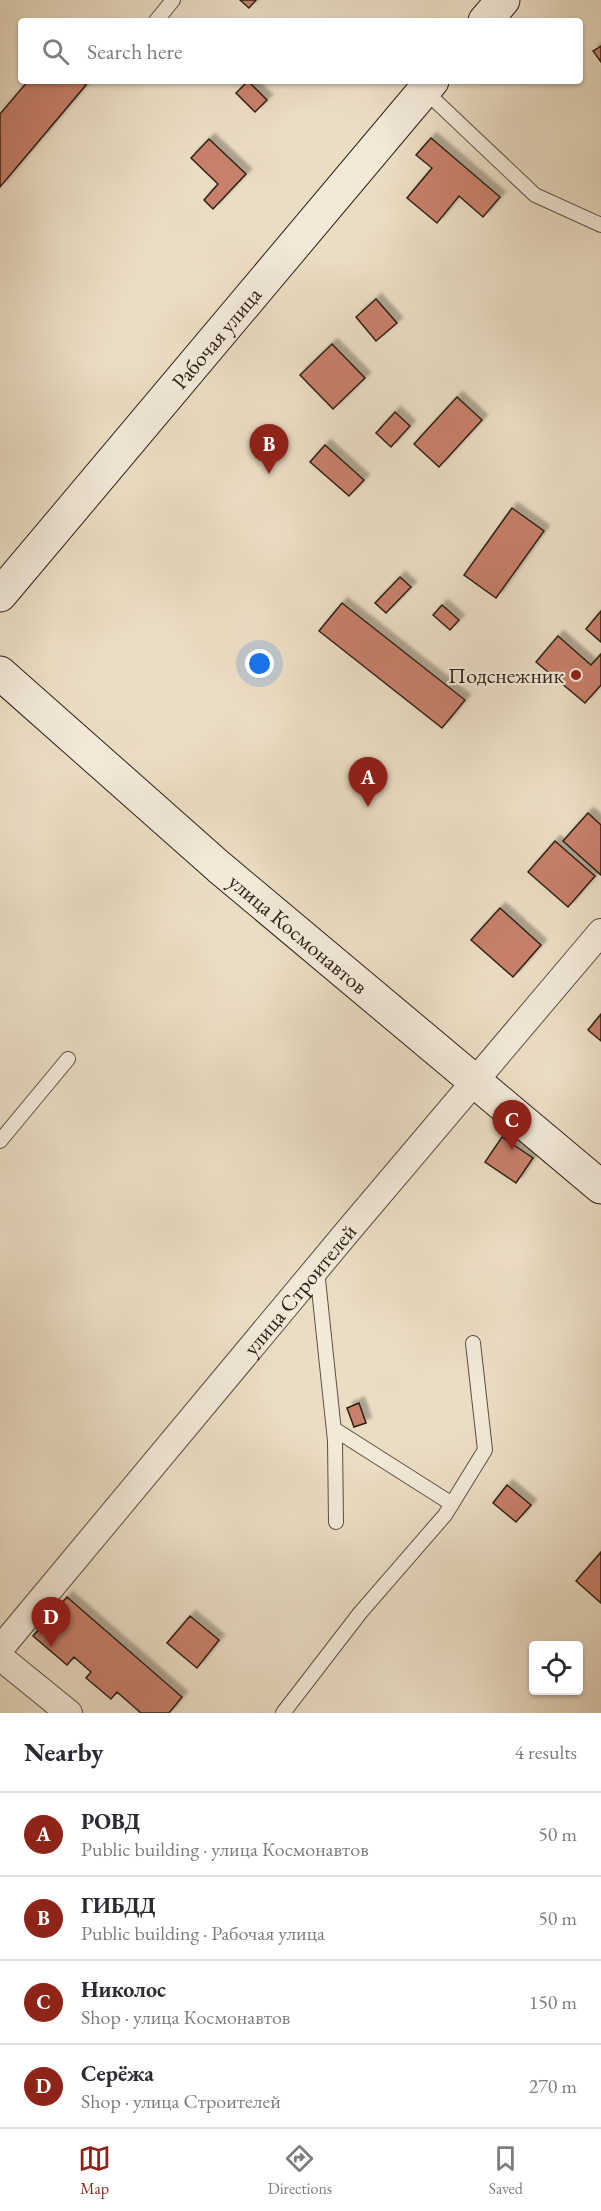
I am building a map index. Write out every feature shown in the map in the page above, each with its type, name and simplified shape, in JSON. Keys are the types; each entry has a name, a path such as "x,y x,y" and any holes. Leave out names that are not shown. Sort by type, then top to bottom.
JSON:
{"street":[{"path":"488,18 503,0"},
{"name":"Рабочая улица","path":"0,595 428,86"},
{"name":"улица Космонавтов","path":"0,673 219,867 601,1187"},
{"name":"улица Строителей","path":"0,1649 317,1268 601,932"},
{"path":"0,1657 69,1713"}],"lane":[{"path":"158,18 173,0"},
{"path":"428,86 535,195 601,225"},
{"path":"0,1141 68,1059"},
{"path":"317,1268 334,1429 336,1522"},
{"path":"283,1713 360,1613 445,1515 485,1450 473,1343"},
{"path":"334,1429 452,1504"}],"building":[{"path":"240,0 256,0 249,8"},
{"path":"601,46 601,62 593,51"},
{"path":"25,84 86,85 0,187 0,114"},
{"path":"245,84 251,84 267,100 255,112 236,93"},
{"path":"431,138 500,197 483,217 459,196 437,223 407,198 432,168 416,155"},
{"path":"209,139 246,174 213,209 204,200 218,184 191,158"},
{"path":"376,299 397,323 376,341 356,317"},
{"path":"332,344 365,378 333,409 300,375"},
{"path":"457,397 482,420 439,467 414,444"},
{"path":"395,412 410,426 391,447 376,433"},
{"path":"325,445 364,480 349,496 310,462"},
{"path":"512,508 544,531 496,598 464,575"},
{"path":"400,577 411,587 386,613 375,603"},
{"path":"342,603 465,700 442,728 319,631"},
{"path":"442,605 459,620 450,630 433,615"},
{"name":"Подснежник","path":"601,611 601,642 586,629"},
{"name":"Подснежник","path":"558,636 591,665 601,654 601,685 585,703 536,662"},
{"path":"588,813 601,825 601,875 563,841"},
{"path":"555,841 595,876 568,907 528,872"},
{"path":"500,908 541,945 513,977 471,940"},
{"path":"601,1014 601,1041 588,1030"},
{"path":"502,1137 533,1158 516,1183 485,1162"},
{"path":"359,1403 366,1423 354,1427 347,1408"},
{"path":"507,1485 531,1505 516,1522 493,1503"},
{"path":"601,1552 601,1603 576,1581"},
{"path":"67,1597 182,1697 169,1713 141,1713 117,1692 111,1699 86,1678 91,1672 74,1657 67,1665 33,1636"},
{"path":"190,1616 219,1640 197,1668 167,1643"}],"place":[{"name":"ГИБДД","path":"269,474"},
{"name":"Подснежник","path":"576,675"},
{"name":"РОВД","path":"368,807"},
{"name":"Николос","path":"512,1150"},
{"name":"Серёжа","path":"51,1647"}]}
